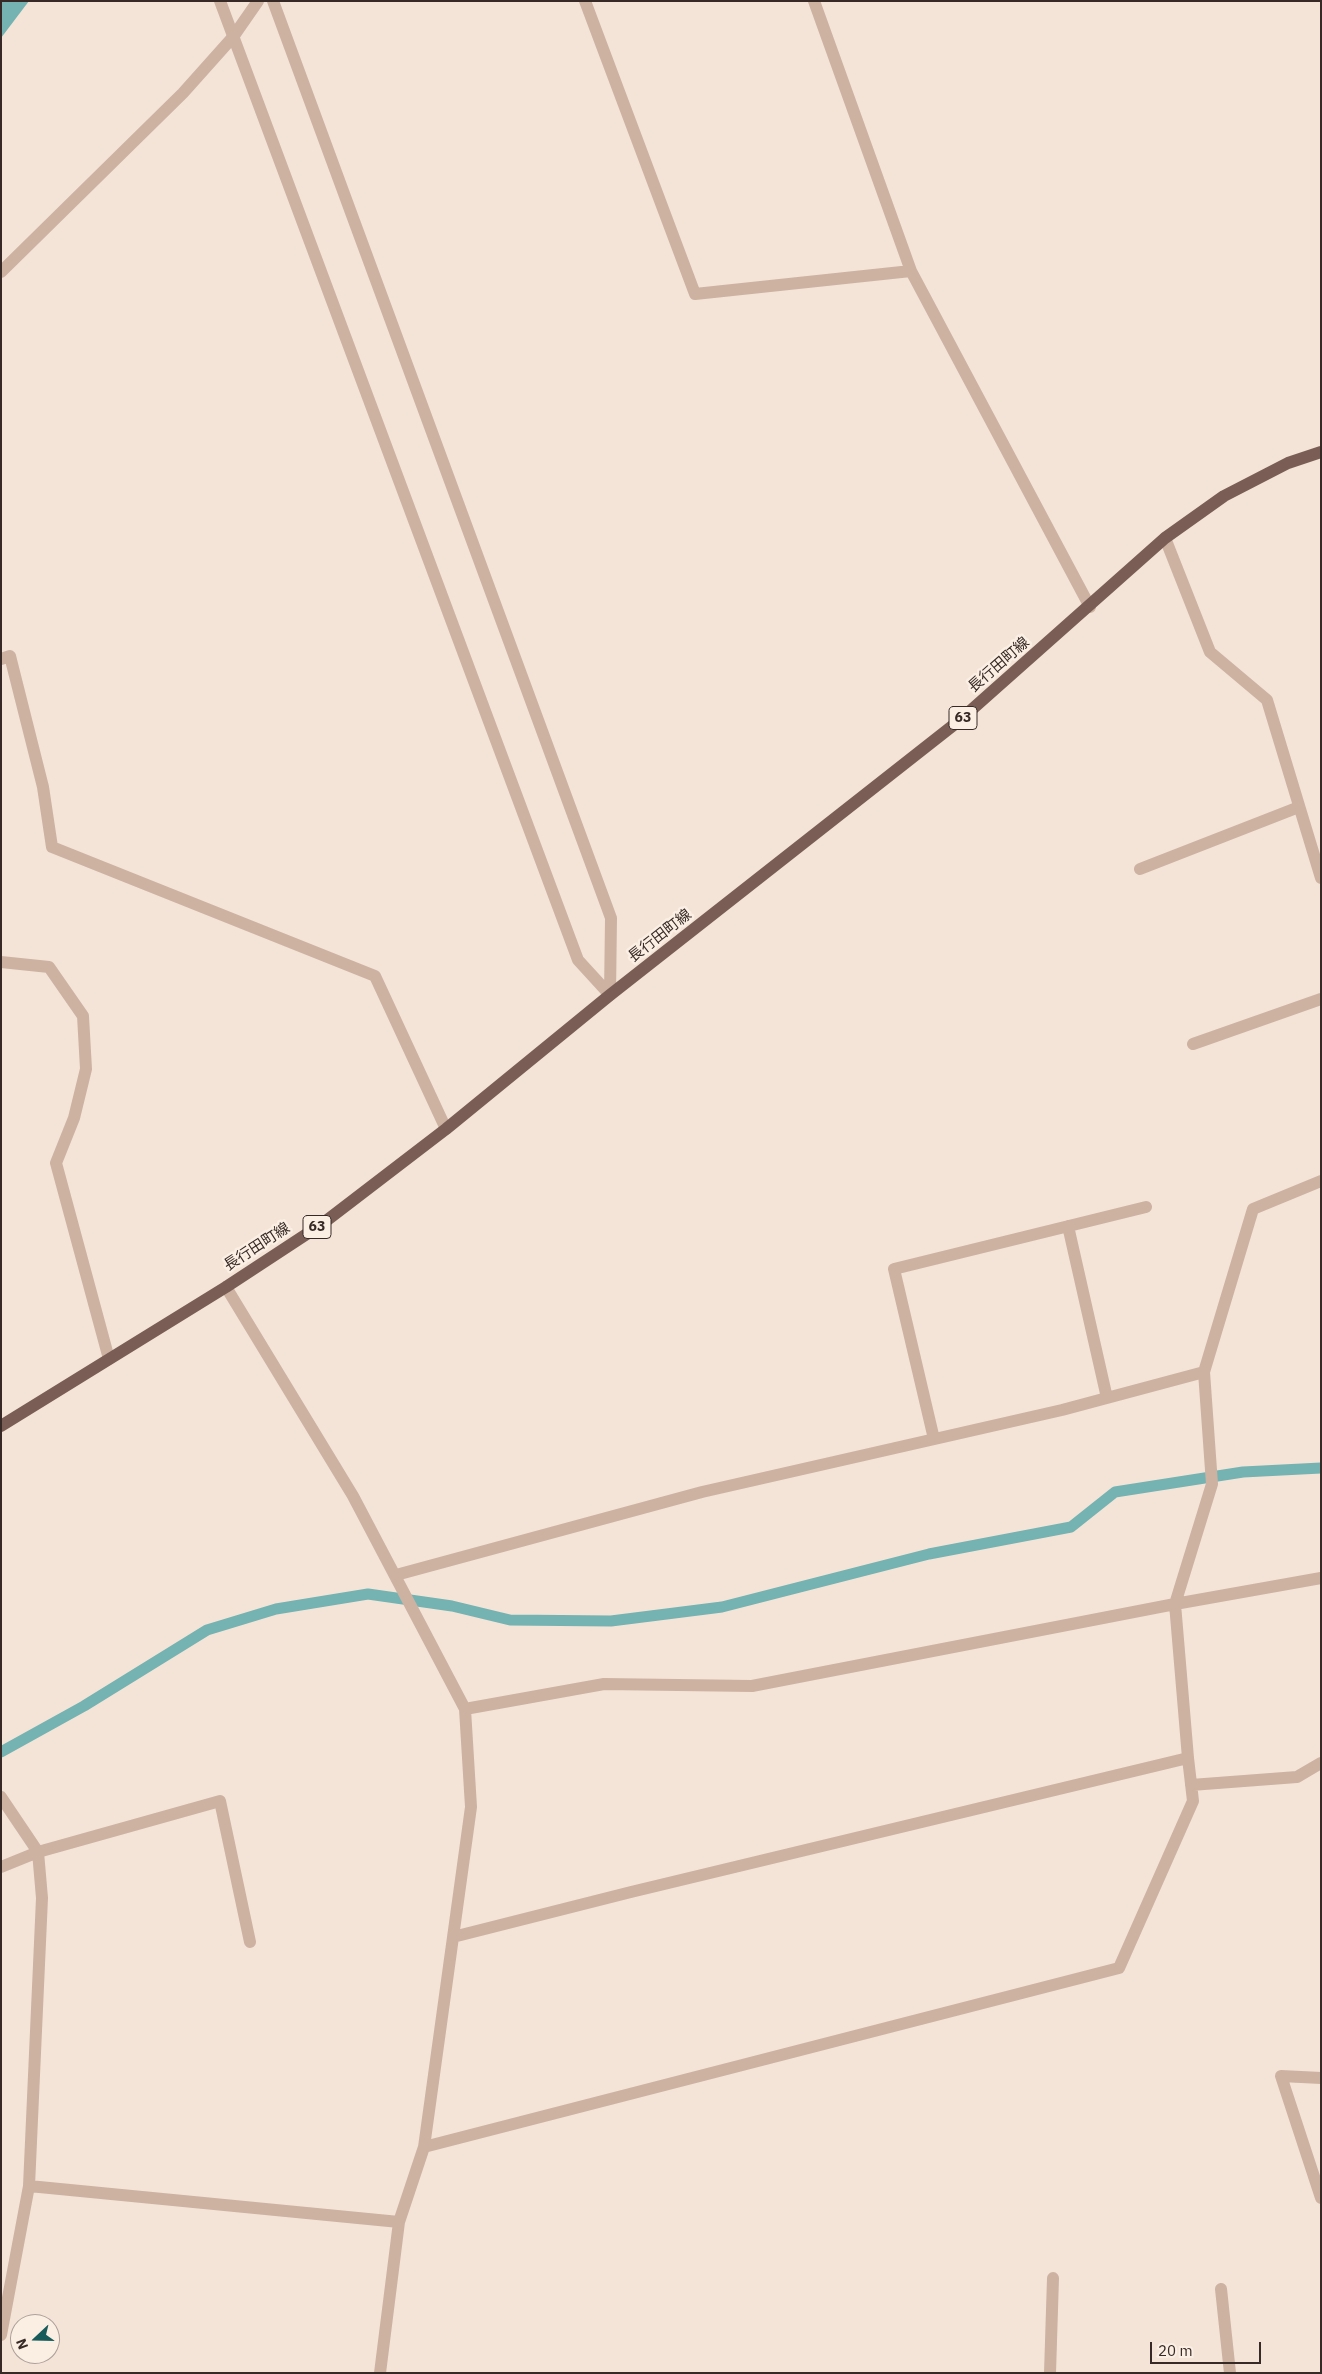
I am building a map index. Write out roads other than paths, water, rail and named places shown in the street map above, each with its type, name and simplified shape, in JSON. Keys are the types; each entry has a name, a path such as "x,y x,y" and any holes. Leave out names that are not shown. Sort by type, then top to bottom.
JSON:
{"main road":[{"name":"長行田町線","path":"1,1426 226,1287 322,1224 446,1129 610,995 960,720 1090,607 1165,538 1224,496 1288,463 1321,452"}],"street":[{"path":"220,1 578,960 610,995"},
{"path":"1,272 183,93 232,37 258,1"},
{"path":"273,1 611,918 610,995"},
{"path":"585,1 695,294 910,271"},
{"path":"814,1 910,271 1090,607"},
{"path":"1165,538 1210,652 1267,700 1321,878"},
{"path":"1,659 10,656 43,787 52,847 375,976 446,1129"},
{"path":"1140,869 1299,807"},
{"path":"1,962 49,967 83,1016 86,1069 74,1118 56,1163 109,1359"},
{"path":"1193,1044 1321,999"},
{"path":"424,2147 1119,1968 1193,1801 1175,1604 1212,1484 1204,1372 1253,1209 1321,1181"},
{"path":"934,1439 894,1269 1146,1207"},
{"path":"1068,1226 1106,1398"},
{"path":"226,1287 353,1496 465,1709 471,1807 424,2147 399,2222 380,2373"},
{"path":"396,1575 702,1492 1106,1398 1204,1372"},
{"path":"465,1709 604,1684 752,1686 1175,1604 1321,1578"},
{"path":"453,1937 1188,1758"},
{"path":"1191,1785 1297,1777 1321,1762"},
{"path":"1,1797 38,1852 42,1898 29,2186 1,2335"},
{"path":"1,1867 38,1852 220,1801 250,1942"},
{"path":"1321,2078 1281,2076 1321,2198"},
{"path":"29,2186 399,2222"},
{"path":"1050,2373 1053,2278"},
{"path":"1221,2289 1230,2373"}],"water":[{"path":"1,1 29,1 1,38"}],"waterway":[{"path":"1,1752 84,1706 207,1630 276,1609 368,1594 452,1606 510,1620 611,1621 722,1607 929,1554 1071,1527 1115,1492 1243,1472 1321,1468"}]}
